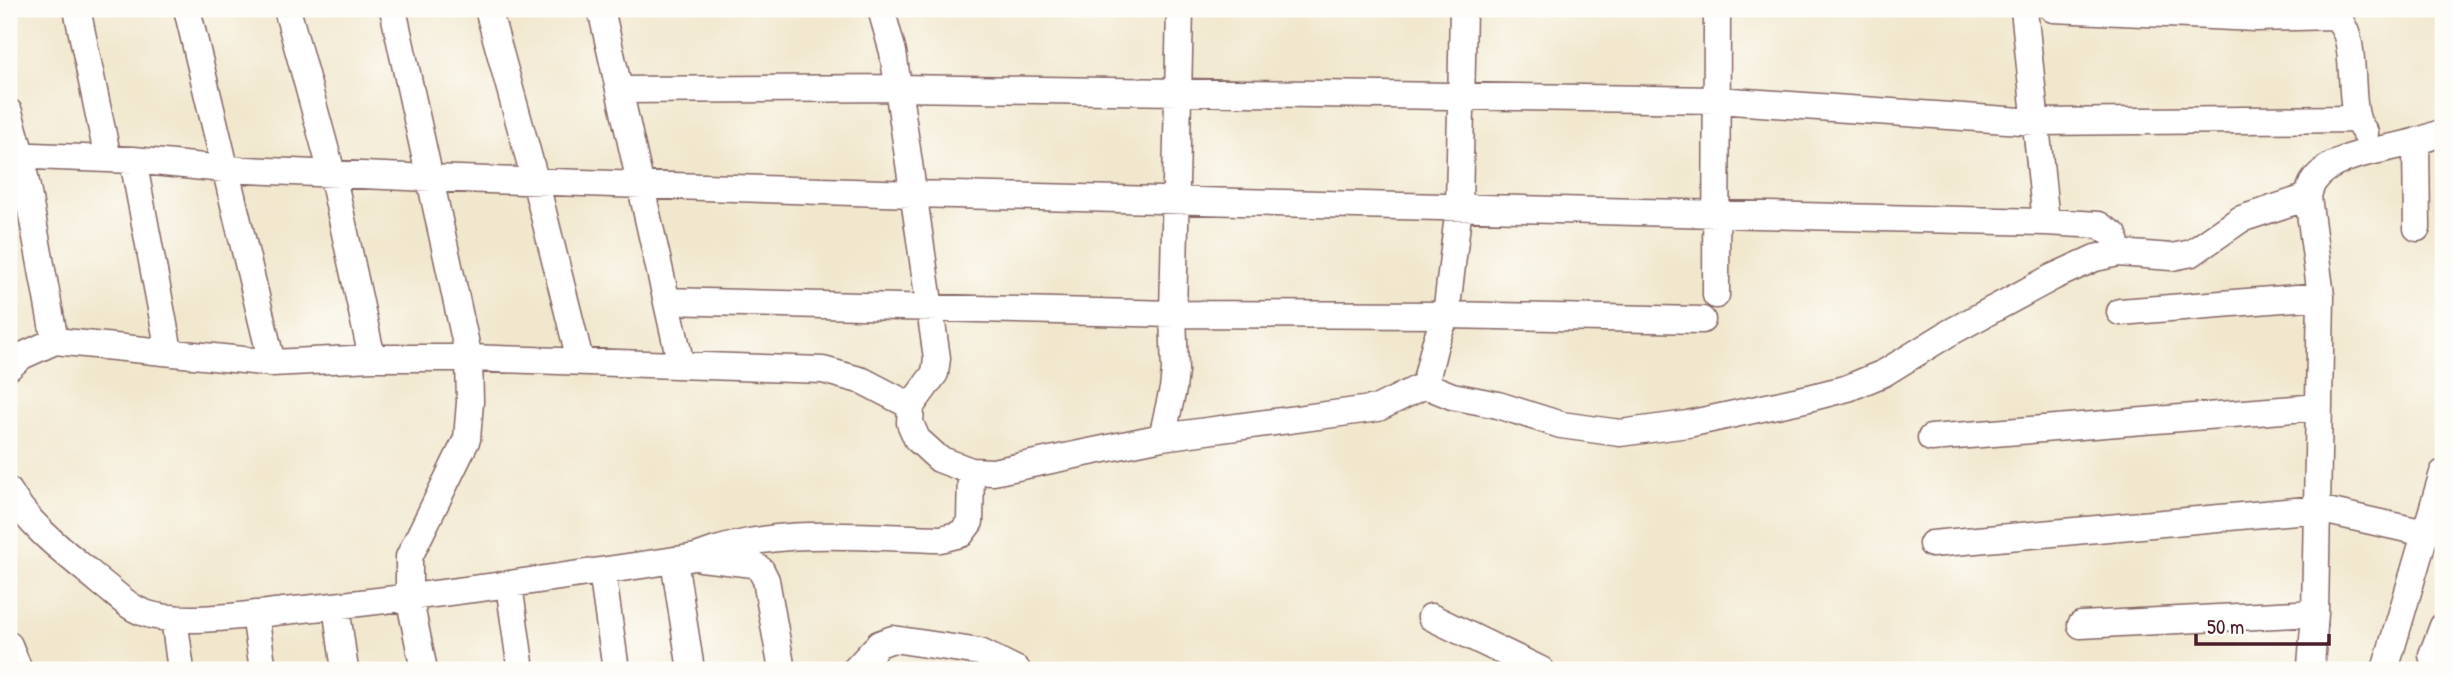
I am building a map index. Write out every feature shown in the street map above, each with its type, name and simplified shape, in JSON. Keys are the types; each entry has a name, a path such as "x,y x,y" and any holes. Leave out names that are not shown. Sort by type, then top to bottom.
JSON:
{"street":[{"path":"77,9 121,159 169,351"},
{"path":"187,9 272,363"},
{"path":"288,9 332,173 372,358"},
{"path":"393,9 469,358 467,439 410,557 409,596 424,670"},
{"path":"488,9 535,180 580,360"},
{"path":"601,9 681,365"},
{"path":"881,9 893,52 937,358 935,373 911,406 910,423 917,439 939,459 971,471 993,472 1162,437 1378,408 1425,385 1452,396 1498,405 1561,425 1620,433 1688,424 1810,398 1848,387 1884,373 1948,333 2053,277 2095,258 2118,253 2172,257 2192,253 2241,219 2308,197"},
{"path":"1162,437 1174,380 1180,9"},
{"path":"1425,385 1435,344 1446,315 1459,207 1463,9"},
{"path":"1716,295 1717,9"},
{"path":"2024,9 2046,222"},
{"path":"2053,9 2256,18 2333,16 2339,19 2344,27 2352,67 2357,119 2375,150"},
{"path":"619,90 898,88 1717,100 2036,122 2357,119"},
{"path":"9,112 15,155 55,341"},
{"path":"2311,666 2318,509 2321,296 2308,197 2313,181 2330,168 2375,150 2416,142 2443,132"},
{"path":"2416,142 2417,228"},
{"path":"15,155 121,159 224,169 431,178 914,194 2046,222 2099,226 2114,235 2118,253"},
{"path":"2120,312 2321,296"},
{"path":"667,302 1173,314 1702,320"},
{"path":"9,367 22,356 55,341 272,363 372,358 469,358 823,370 863,380 911,406"},
{"path":"1931,438 2319,407"},
{"path":"9,491 30,519 58,547 142,612 174,618 237,617 509,586 685,559 748,541 802,536 940,539 961,534 970,522 971,471"},
{"path":"2385,670 2443,472"},
{"path":"1932,544 2318,509 2425,533"},
{"path":"685,559 691,670"},
{"path":"685,559 753,564 761,570 766,580 782,670"},
{"path":"602,571 616,670"},
{"path":"509,586 521,670"},
{"path":"336,606 345,670"},
{"path":"255,614 263,670"},
{"path":"2081,625 2315,614"},
{"path":"1431,617 1541,670"},
{"path":"174,618 181,670"},
{"path":"2436,670 2432,655 2443,626"},
{"path":"855,670 879,644 893,639 981,652 1017,670"},
{"path":"9,645 19,670"}]}
